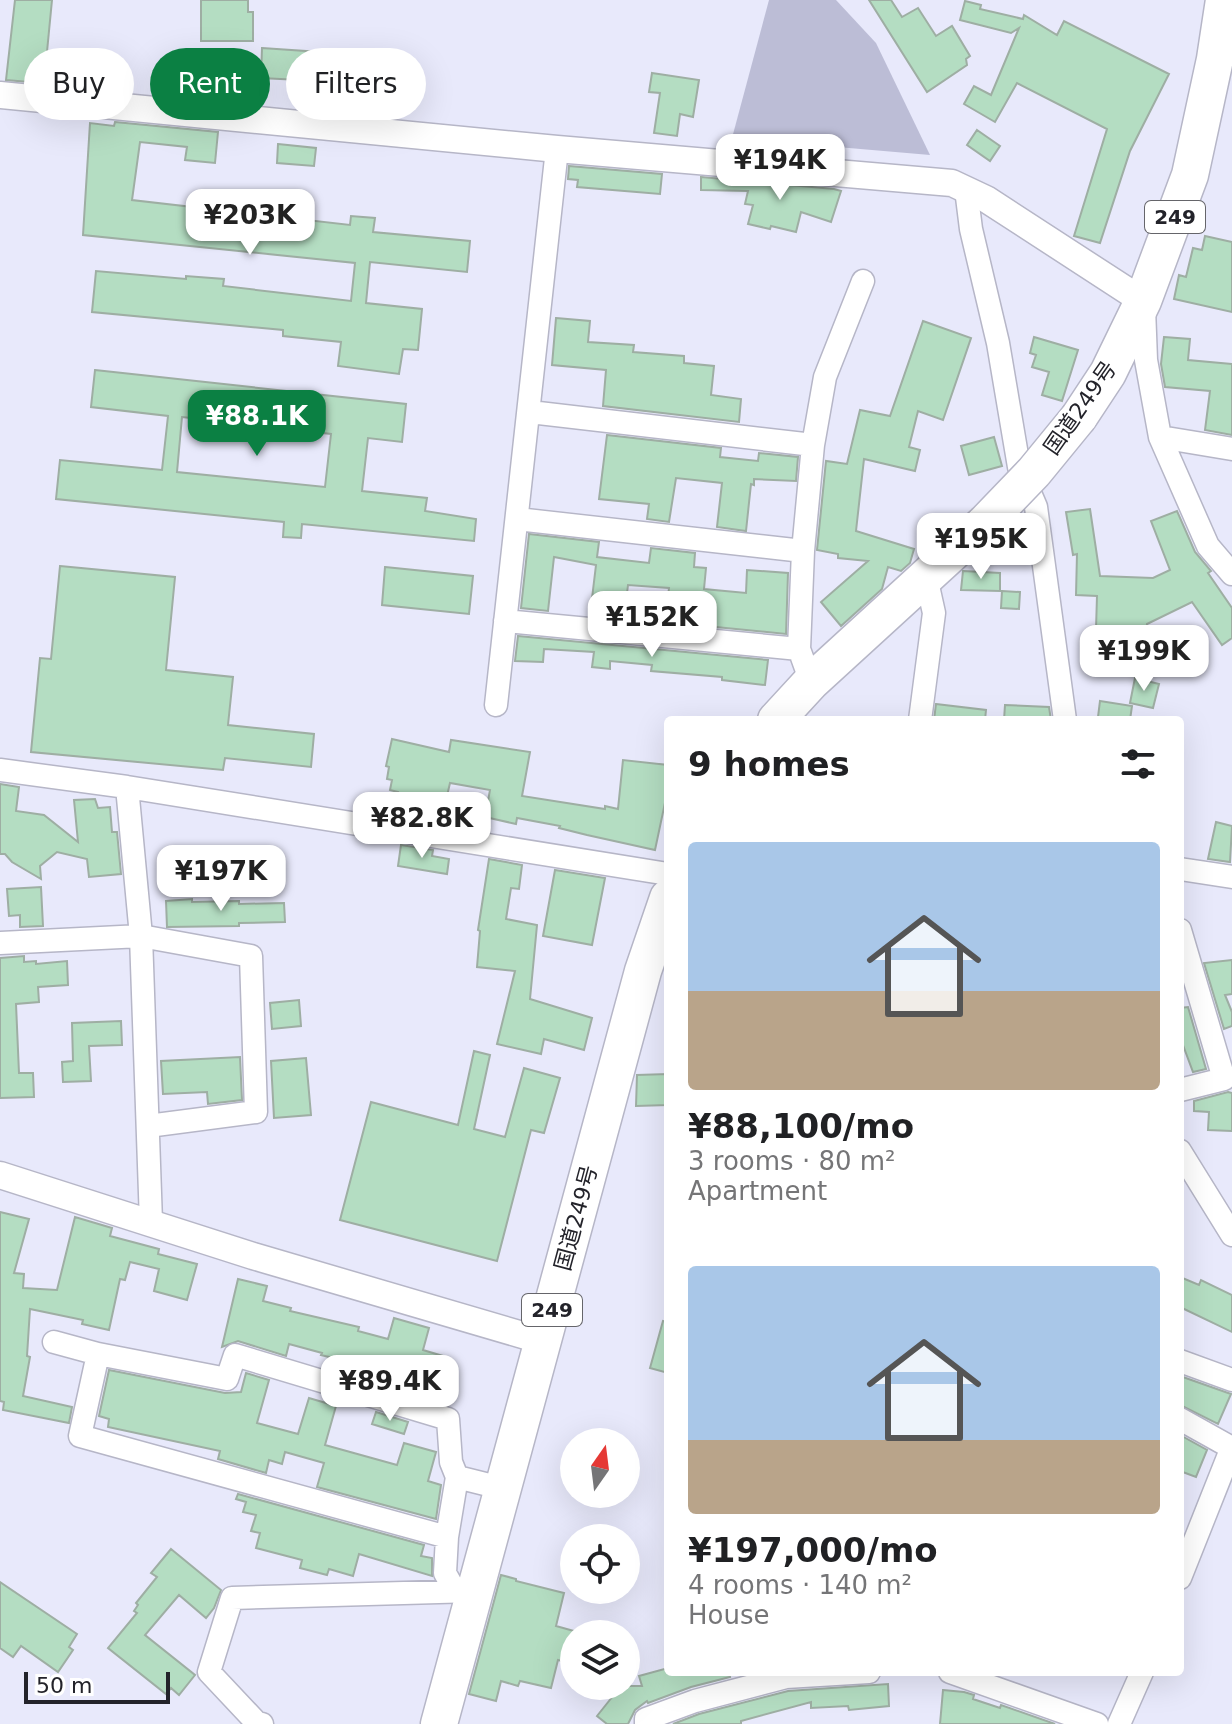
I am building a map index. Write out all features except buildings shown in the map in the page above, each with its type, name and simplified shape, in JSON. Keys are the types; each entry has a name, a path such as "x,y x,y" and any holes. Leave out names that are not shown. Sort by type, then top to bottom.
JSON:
{"highway":[{"name":"国道249号","path":"778,716 805,665 926,577 985,523 1034,472 1079,417 1108,373 1143,301 1190,175 1224,61 1224,0"},
{"name":"国道249号","path":"439,1724 465,1591 501,1488 643,971 664,910"}],"street":[{"path":"0,95 557,149 952,183 1143,301 1146,360 1160,437 1208,546 1232,574"},
{"path":"496,705 557,149"},
{"path":"966,189 967,208 998,343 1019,467 1036,507 1064,716"},
{"path":"505,621 805,665 803,551 813,445 825,377 863,281"},
{"path":"530,412 813,445"},
{"path":"1160,437 1232,449"},
{"path":"517,519 803,551"},
{"path":"921,716 934,613 926,577"},
{"path":"0,770 127,787 664,873"},
{"path":"127,787 141,936 151,1222"},
{"path":"1184,870 1232,877"},
{"path":"0,943 141,936 251,956 256,1112 148,1126"},
{"path":"1184,944 1224,1079 1184,1089"},
{"path":"1184,1157 1232,1235"},
{"path":"0,1175 253,1256 543,1341"},
{"path":"54,1342 98,1354 227,1379 235,1355 448,1419 451,1462 457,1477 447,1537 445,1573 465,1591"},
{"path":"98,1354 80,1436 447,1537"},
{"path":"1184,1362 1232,1380"},
{"path":"1184,1421 1232,1447 1184,1568"},
{"path":"457,1477 501,1488"},
{"path":"262,1724 257,1723 209,1672 232,1598 465,1591"},
{"path":"646,1724 646,1719 695,1701 786,1677 803,1676"},
{"path":"961,1676 1097,1724"},
{"path":"1119,1724 1140,1676"}],"shaded area":[{"path":"769,0 836,0 876,43 930,155 732,138"}]}
